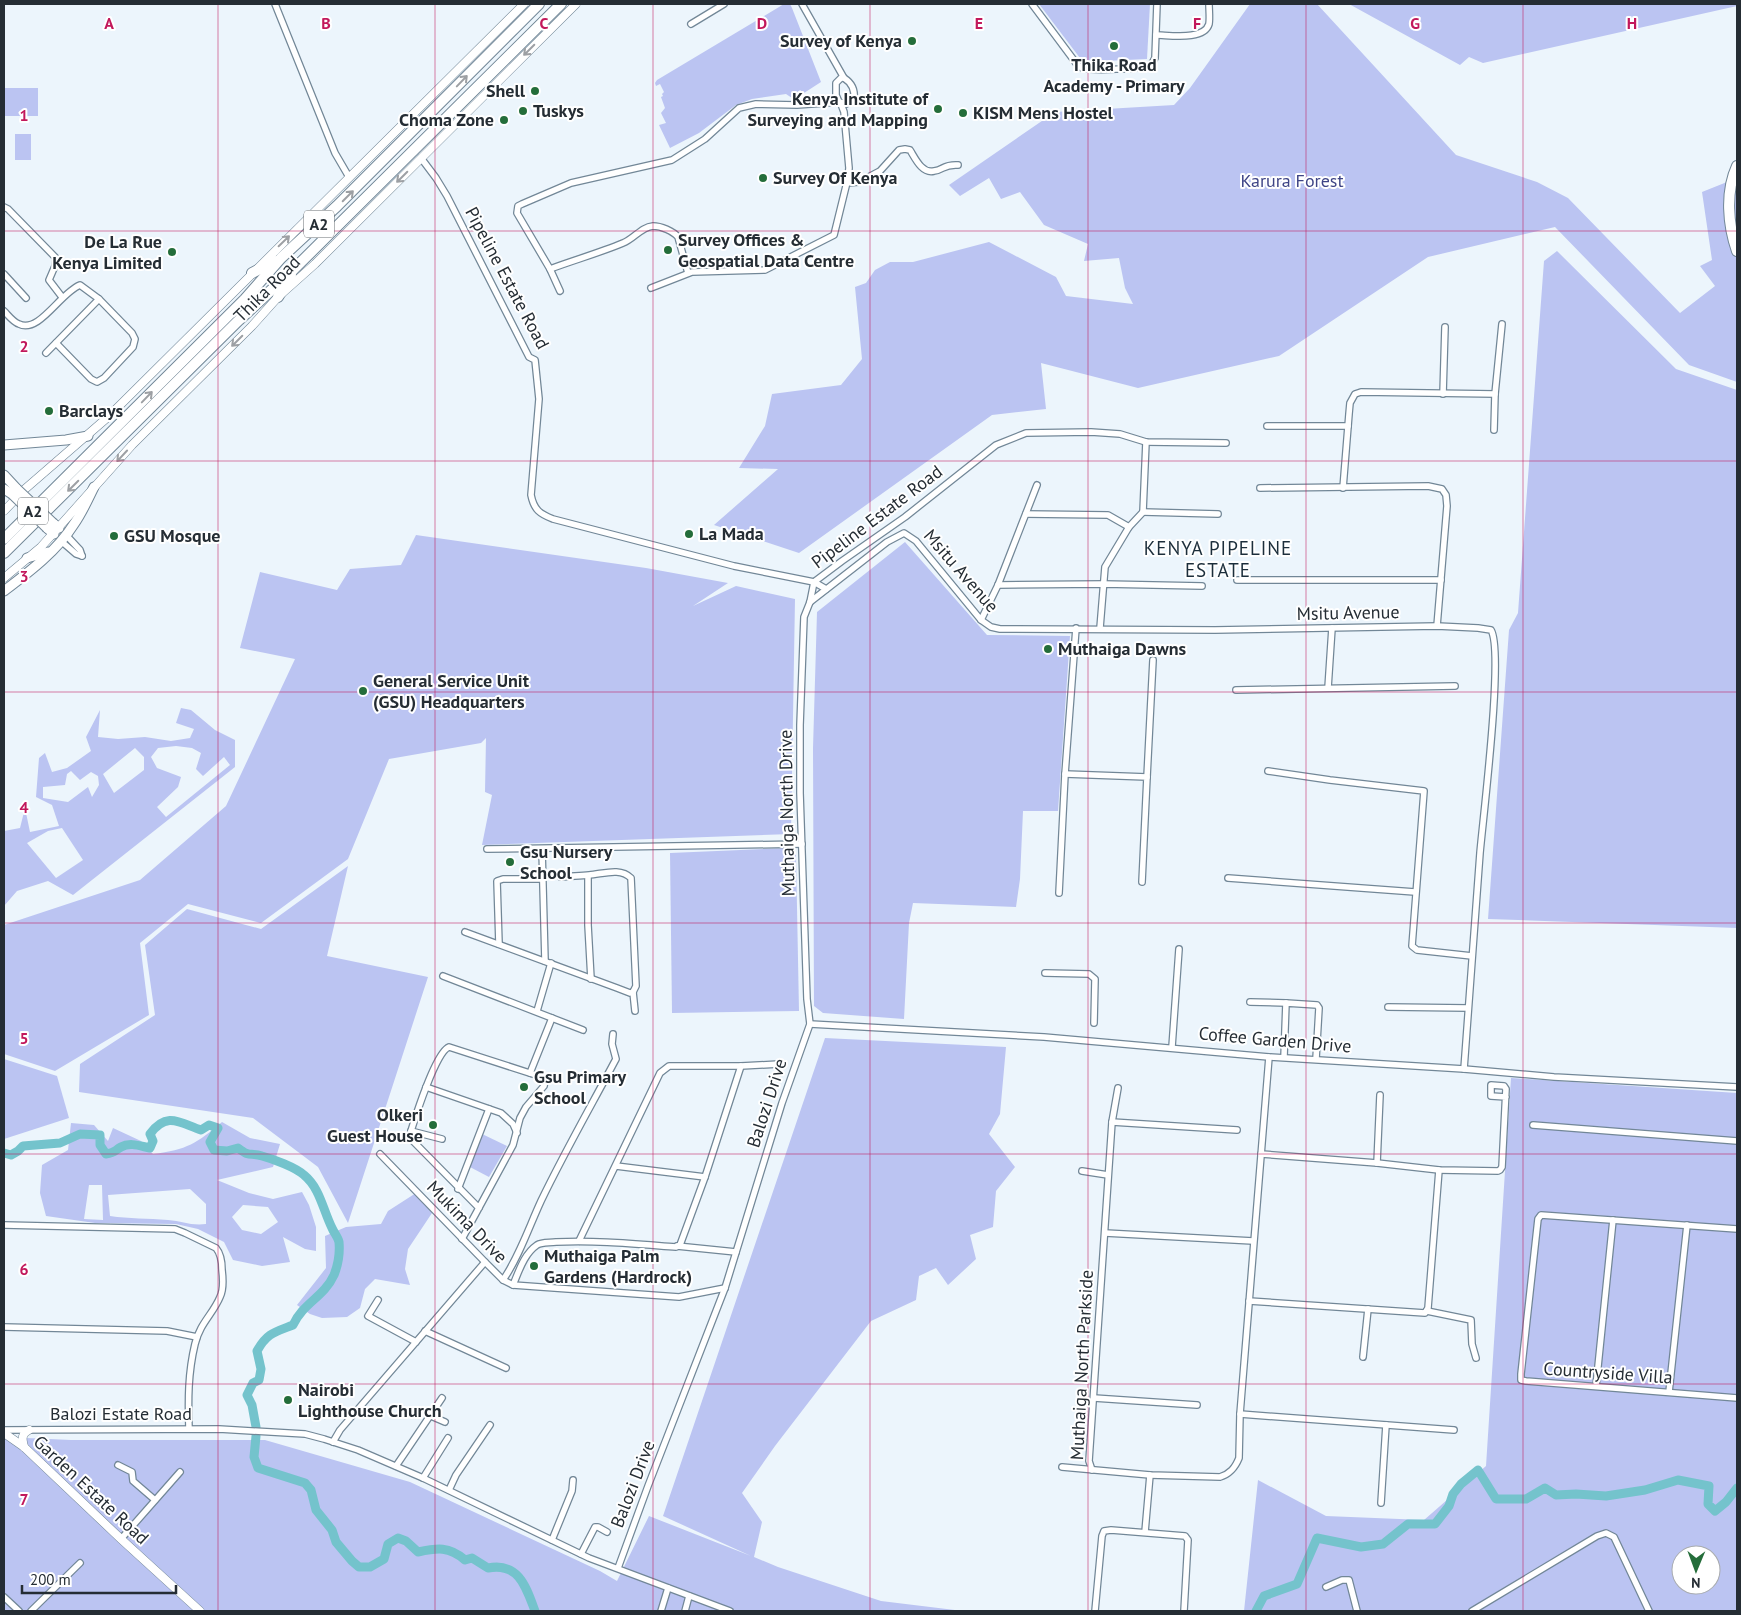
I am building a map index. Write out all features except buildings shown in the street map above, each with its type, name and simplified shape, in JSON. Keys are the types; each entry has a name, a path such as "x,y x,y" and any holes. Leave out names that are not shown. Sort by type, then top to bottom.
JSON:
{"highway":[{"name":"Thika Road","path":"4,539 245,299 282,258 343,200 539,4"},
{"name":"Thika Road","path":"4,553 561,4"},
{"path":"1737,166 1732,183 1730,220 1737,251"},
{"path":"252,273 282,258"},
{"path":"278,297 294,269"}],"main road":[{"name":"Thika Road","path":"4,511 25,489 88,436 524,4"},
{"name":"Thika Road","path":"94,487 278,297 315,264 576,4"},
{"path":"4,445 66,440 88,436"},
{"path":"4,475 10,490 57,531"},
{"path":"4,578 57,531 74,524 94,487"},
{"path":"4,591 51,552 57,531"},
{"path":"27,558 51,552"},
{"path":"24,1447 22,1437 29,1430"},
{"name":"Garden Estate Road","path":"4,1431 24,1447 200,1611"}],"street":[{"path":"275,4 335,152 349,177"},
{"path":"691,24 724,4"},
{"path":"560,291 550,269 517,213 518,206 570,183 672,160 705,139 740,108 756,104 842,103 854,99 854,92 850,82 844,78 837,67 802,4"},
{"path":"1032,4 1076,63 1083,68 1098,69 1151,65 1155,58 1156,4"},
{"path":"1156,35 1196,35 1204,32 1209,24 1210,4"},
{"path":"651,288 688,273 765,270 834,235 849,168 844,112 842,103 836,95 837,67"},
{"path":"836,83 844,78"},
{"path":"846,183 859,182 880,171 902,149 910,150 918,163 929,171 935,171 950,164 958,164"},
{"name":"Pipeline Estate Road","path":"421,158 436,178 451,204 529,357 535,360 539,399 531,495 534,507 538,512 554,519 734,566 814,582 905,516 996,445 1026,433 1091,432 1120,434 1146,442 1226,443"},
{"path":"4,207 56,258 49,280 62,297"},
{"path":"550,269 624,243 642,229 659,226 678,237 688,273"},
{"path":"4,274 26,298"},
{"path":"4,311 16,323 32,326 39,322 62,297 80,285 99,299 132,333 135,339 133,347 100,381 94,381 56,343"},
{"path":"46,353 99,299"},
{"path":"1494,430 1495,394 1502,324"},
{"path":"1443,394 1444,327"},
{"path":"1343,488 1350,403 1355,394 1361,392 1495,394"},
{"path":"1268,426 1348,426"},
{"path":"1100,628 1105,567 1129,527 1143,512 1146,442"},
{"path":"980,620 998,585 1037,485"},
{"path":"1260,488 1428,486 1442,489 1446,495 1447,506 1437,626"},
{"path":"1143,512 1218,514"},
{"path":"1026,514 1108,515 1129,527"},
{"name":"Msitu Avenue","path":"826,589 887,542 900,534 906,533 916,541 980,620 991,627 1000,629 1215,630 1437,626 1488,629 1493,634 1494,639 1494,694 1464,1069"},
{"path":"1237,580 1441,580"},
{"path":"814,582 826,589 810,602 814,582"},
{"path":"998,585 1104,584 1202,586"},
{"name":"Muthaiga North Drive","path":"810,602 804,617 800,715 800,793 807,999 810,1024"},
{"path":"1059,893 1065,774 1076,628"},
{"path":"1328,688 1332,628"},
{"path":"1142,882 1153,660"},
{"path":"1236,690 1455,686"},
{"path":"1268,771 1424,790 1412,946 1414,949 1472,956"},
{"path":"1065,774 1147,778"},
{"path":"487,849 802,844"},
{"path":"537,1011 548,962 542,879 542,849"},
{"path":"561,877 618,872 629,875 631,878 636,986 633,992 635,1011"},
{"path":"588,876 591,979"},
{"path":"1228,878 1415,892"},
{"path":"499,944 497,881 503,879 542,879"},
{"path":"465,932 627,992 633,992"},
{"path":"1172,1047 1179,949"},
{"path":"1045,973 1089,974 1093,977 1094,1022"},
{"path":"443,976 584,1030"},
{"path":"1250,1002 1317,1005 1320,1008 1316,1059"},
{"path":"1284,1057 1286,1003"},
{"path":"1388,1007 1468,1008"},
{"path":"530,1073 552,1018"},
{"name":"Coffee Garden Drive","path":"810,1024 1044,1037 1554,1077 1737,1087"},
{"name":"Balozi Drive","path":"618,1568 725,1288 782,1103 810,1024"},
{"path":"503,1280 514,1262 522,1240 560,1162 616,1059 612,1044 613,1034"},
{"path":"462,1239 479,1208 513,1146 520,1118 526,1107 545,1083 542,1077 449,1047 442,1052 426,1087 410,1138 458,1189 479,1208"},
{"name":"Muthaiga North Parkside","path":"1118,1088 1112,1122 1089,1461 1092,1470 1150,1475 1220,1477 1230,1472 1239,1458 1240,1414 1269,1056"},
{"path":"579,1241 660,1073 669,1066 779,1064"},
{"path":"677,1246 682,1242 741,1066"},
{"path":"426,1087 489,1109 506,1117 517,1132"},
{"path":"1377,1163 1380,1095"},
{"path":"1261,1154 1439,1170 1498,1171 1502,1167 1506,1096"},
{"path":"458,1189 489,1109"},
{"path":"1112,1122 1237,1130"},
{"path":"1533,1125 1737,1141"},
{"path":"411,1131 442,1139"},
{"name":"Mukima Drive","path":"380,1154 503,1280 514,1285 679,1296 725,1288"},
{"path":"616,1166 705,1177"},
{"path":"1426,1312 1439,1170"},
{"path":"1082,1172 1108,1175"},
{"name":"Countryside Villa","path":"1613,1220 1540,1216 1521,1380 1526,1382 1737,1398"},
{"path":"1596,1386 1613,1220 1737,1229"},
{"path":"4,1225 175,1230 185,1232 216,1248 221,1257 222,1291 197,1337 188,1382 189,1429"},
{"path":"1669,1392 1686,1225"},
{"path":"1105,1233 1253,1241"},
{"path":"514,1285 525,1258 538,1244 579,1241 677,1246 736,1252"},
{"path":"485,1262 340,1430 333,1442 358,1450 423,1478 581,1554 730,1611"},
{"path":"378,1300 368,1316 416,1342"},
{"path":"1249,1301 1426,1312 1471,1320 1472,1344 1476,1358"},
{"path":"1363,1357 1368,1309"},
{"path":"4,1327 167,1331 197,1337"},
{"path":"426,1331 506,1368"},
{"path":"396,1466 442,1398"},
{"path":"1094,1398 1196,1405"},
{"path":"1240,1414 1454,1430"},
{"path":"431,1416 445,1422"},
{"path":"449,1490 460,1469 490,1425"},
{"path":"1381,1503 1386,1425"},
{"name":"Balozi Estate Road","path":"4,1431 219,1429 237,1432 305,1434 333,1442"},
{"path":"423,1478 448,1438"},
{"path":"118,1465 132,1472 133,1481 155,1500"},
{"path":"1062,1467 1092,1470"},
{"path":"121,1539 180,1472"},
{"path":"1145,1532 1150,1475"},
{"path":"552,1540 572,1492 573,1480"},
{"path":"581,1554 595,1527 607,1532"},
{"path":"1095,1611 1101,1545 1104,1531 1111,1530 1186,1536 1188,1540 1184,1611"},
{"path":"1476,1610 1597,1536 1606,1533 1614,1537 1649,1611"},
{"path":"30,1611 80,1563"},
{"path":"1326,1587 1342,1580 1349,1580 1356,1611"},
{"path":"662,1611 668,1588"},
{"path":"685,1611 689,1596"},
{"path":"4,1597 18,1611"}],"green space":[{"path":"784,4 790,4 792,8 821,82 804,93 800,90 792,98 786,94 752,99 736,105 699,133 670,148 659,125 666,123 661,113 665,108 661,97 664,92 660,84 656,86 657,80"},
{"path":"1039,4 1150,4 1147,59 1083,62"},
{"name":"Karura Forest","path":"1250,4 1317,4 1456,155 1537,182 1568,198 1680,313 1715,286 1700,266 1712,260 1702,192 1737,178 1737,382 1689,365 1555,227 1428,257 1279,356 1138,388 1041,363 1046,409 992,415 799,553 714,525 778,469 739,468 765,426 772,394 841,385 862,359 855,287 866,283 875,270 890,262 913,262 989,242 1056,277 1066,296 1133,304 1125,288 1119,258 1084,261 1088,244 1044,225 1020,192 1001,199 989,178 960,196 949,185 1055,112 1174,105 1190,88"},
{"path":"1349,4 1737,4 1737,6 1483,63 1469,57 1460,65"},
{"path":"4,88 38,88 38,116 4,116"},
{"path":"15,134 31,134 31,160 15,160"},
{"path":"1557,251 1676,369 1737,390 1737,928 1488,919 1509,630 1518,613 1544,261"},
{"path":"416,535 646,568 728,583 693,606 736,586 795,599 791,834 482,845 492,795 485,792 486,738 481,743 389,759 348,859 261,923 188,904 140,943 149,1015 55,1071 4,1054 4,925 140,880 226,806 295,659 240,648 260,572 337,590 350,569 401,565"},
{"path":"905,542 987,635 1070,636 1058,811 1023,811 1020,879 1016,907 913,903 909,923 904,1019 823,1013 814,1006 813,748 817,612"},
{"path":"181,708 191,710 215,730 235,740 235,767 73,895 48,881 17,891 4,906 4,831 20,828 25,808 30,832 59,826 52,805 36,797 39,758 45,753 52,772 67,768 91,751 86,737 100,710 98,737 118,739 145,737 171,741 190,738 194,729 176,723","holes":["176,746 192,748 201,753 196,769 203,776 224,757 230,765 166,817 157,807 178,787 181,777 157,768 151,757 158,748","135,748 144,757 144,770 114,793 103,774","71,771 80,780 91,772 98,776 99,785 92,797 88,787 68,802 43,798 43,787 65,785 67,774","62,828 83,860 56,878 27,843 48,831"]},
{"path":"787,848 796,855 799,1011 672,1013 670,853"},
{"path":"348,866 327,956 428,977 348,1223 318,1167 253,1118 79,1092 80,1064 155,1015 145,945 187,909 261,929"},
{"path":"825,1038 1006,1047 1000,1114 989,1134 1015,1167 996,1191 993,1227 970,1235 976,1259 948,1285 936,1268 919,1276 916,1300 871,1321 775,1446 742,1493 762,1522 754,1557 778,1567 881,1601 963,1611 4,1611 4,1437 71,1440 265,1440 410,1482 600,1571 617,1581 649,1516 751,1556 663,1516"},
{"path":"4,1059 57,1076 69,1118 4,1139"},
{"path":"1511,1078 1737,1093 1737,1611 1244,1611 1258,1480 1326,1516 1424,1520 1486,1466"},
{"path":"222,1122 250,1138 280,1144 273,1167 217,1180 249,1193 273,1199 302,1192 309,1205 316,1227 316,1251 305,1249 283,1237 290,1262 262,1266 233,1260 224,1242 198,1229 176,1224 95,1223 46,1216 40,1193 42,1165 68,1150 71,1123 94,1125 108,1141 113,1128 141,1141 153,1154 183,1148","holes":["89,1185 102,1185 103,1220 84,1219","190,1189 206,1204 206,1224 110,1216 108,1195","243,1205 268,1207 278,1222 261,1234 242,1230 232,1217"]},
{"path":"480,1133 507,1146 489,1177 468,1166"},
{"path":"416,1193 434,1210 408,1249 405,1269 410,1285 375,1279 365,1289 360,1308 347,1317 322,1318 310,1314 297,1305 326,1268 325,1236 346,1227 381,1224 388,1211"}],"waterway":[{"path":"4,1153 11,1155 23,1146 60,1143 80,1134 100,1135 100,1145 106,1154 128,1145 150,1148 153,1141 150,1134 156,1127 162,1123 174,1121 201,1130 209,1125 218,1128 210,1142 214,1150 227,1151 238,1148 248,1154 267,1157 290,1166 309,1180 318,1193 339,1242 338,1263 330,1283 302,1311 293,1325 268,1337 257,1351 261,1369 259,1380 253,1383 247,1395 252,1405 256,1427"},
{"path":"256,1436 254,1457 258,1468 305,1483 311,1490 316,1510 332,1530 336,1542 359,1567 370,1567 384,1559 388,1544 398,1538 406,1541 418,1552 437,1549 448,1550 465,1560 472,1558 488,1568 499,1567 514,1573 524,1585 535,1611"},
{"path":"1256,1611 1264,1596 1297,1584 1317,1538 1361,1547 1383,1544 1408,1524 1435,1524 1449,1506 1453,1494 1461,1484 1478,1470 1496,1499 1526,1499 1545,1488 1556,1495 1606,1496 1645,1490 1678,1480 1709,1486 1708,1504 1715,1511 1726,1502 1737,1488"}],"place":[{"name":"Survey of Kenya","path":"912,41"},
{"name":"Thika Road Academy - Primary","path":"1114,46"},
{"name":"Shell","path":"535,91"},
{"name":"Kenya Institute of Surveying and Mapping","path":"938,109"},
{"name":"Tuskys","path":"523,111"},
{"name":"KISM Mens Hostel","path":"963,113"},
{"name":"Choma Zone","path":"504,120"},
{"name":"Survey Of Kenya","path":"763,178"},
{"name":"Survey Offices & Geospatial Data Centre","path":"668,250"},
{"name":"De La Rue Kenya Limited","path":"172,252"},
{"name":"Barclays","path":"49,411"},
{"name":"La Mada","path":"689,534"},
{"name":"GSU Mosque","path":"114,536"},
{"name":"Muthaiga Dawns","path":"1048,649"},
{"name":"General Service Unit (GSU) Headquarters","path":"363,691"},
{"name":"Gsu Nursery School","path":"510,862"},
{"name":"Gsu Primary School","path":"524,1087"},
{"name":"Olkeri Guest House","path":"433,1125"},
{"name":"Muthaiga Palm Gardens (Hardrock)","path":"534,1266"},
{"name":"Nairobi Lighthouse Church","path":"288,1400"}],"district":[{"name":"KENYA PIPELINE ESTATE","path":"1218,559"}]}
